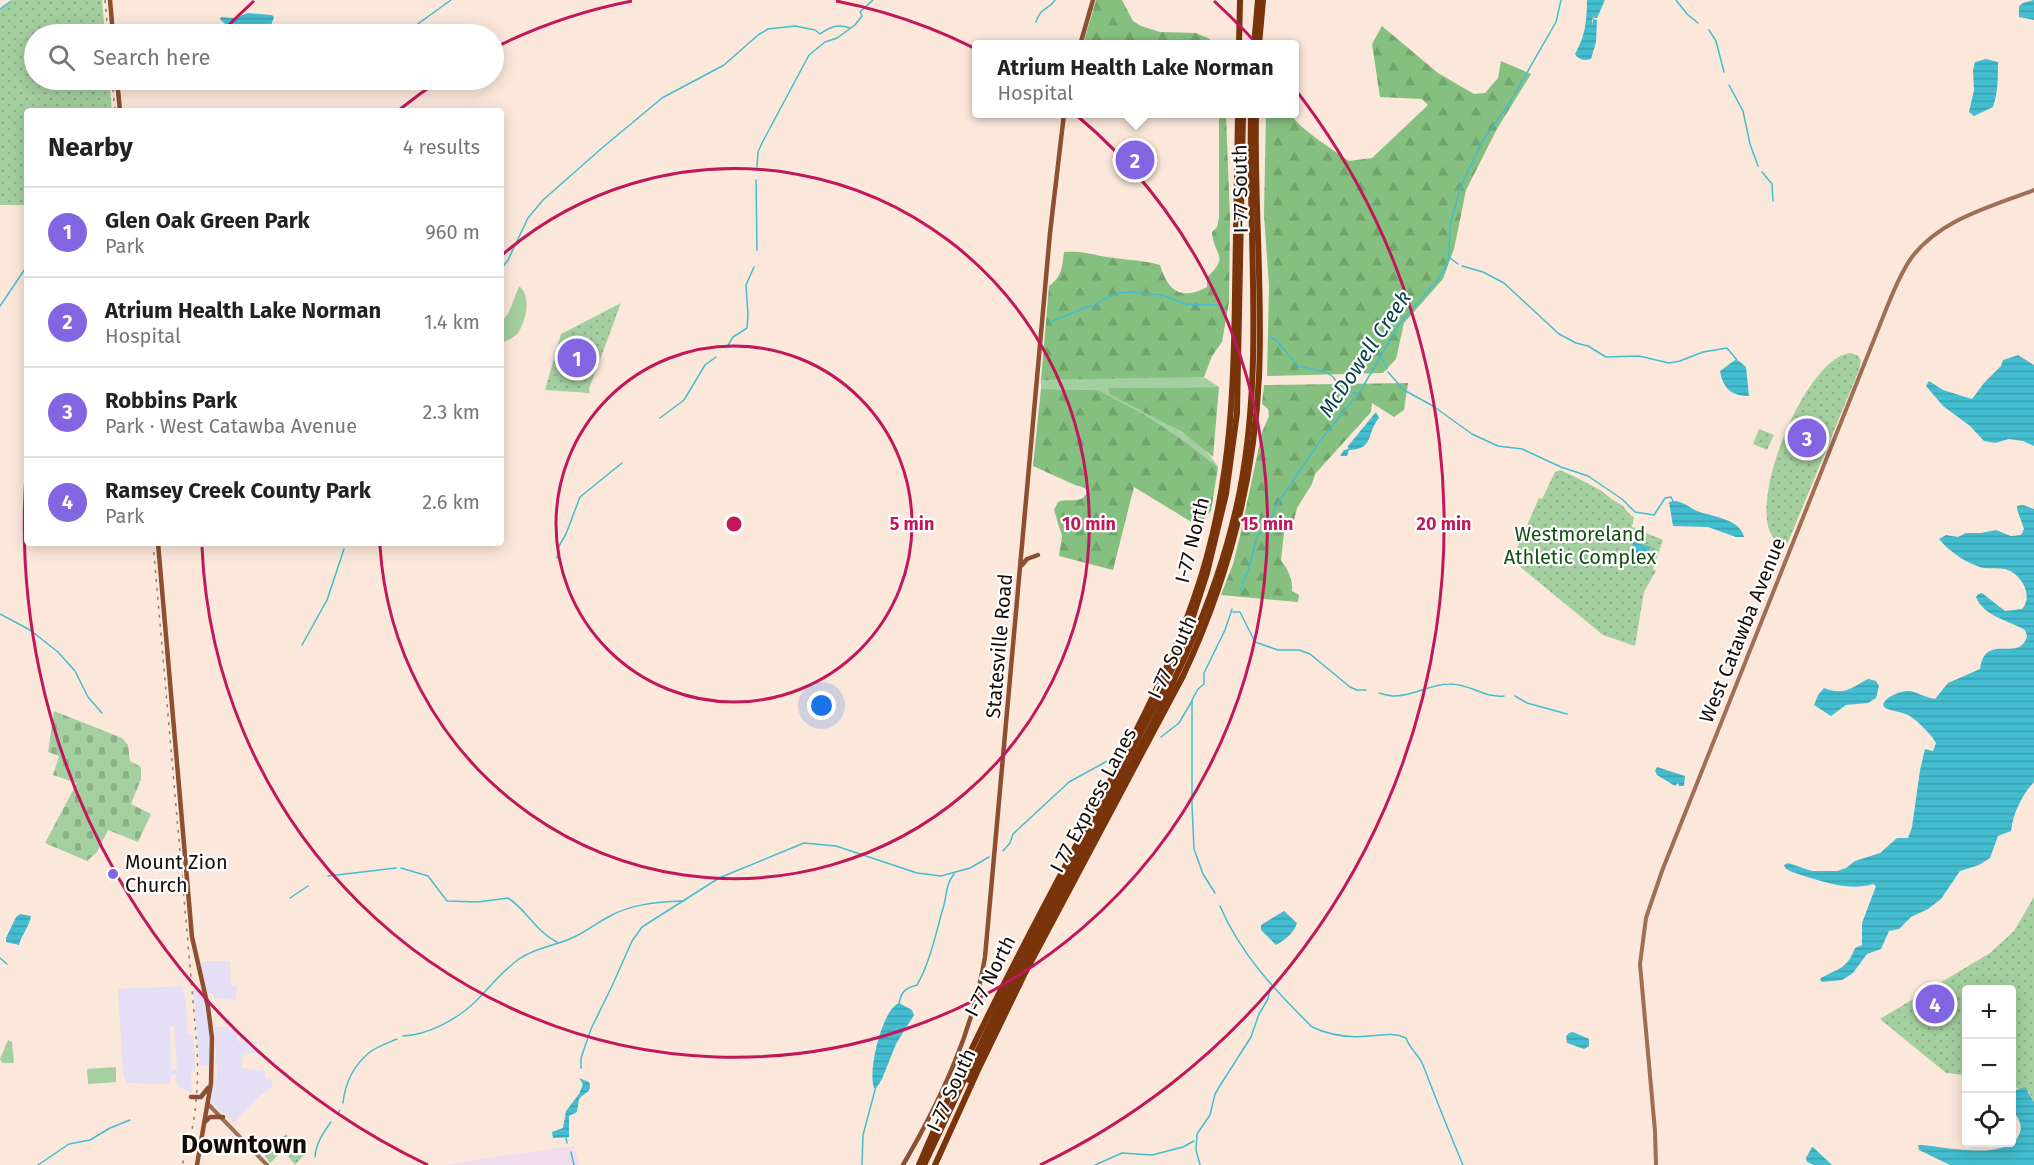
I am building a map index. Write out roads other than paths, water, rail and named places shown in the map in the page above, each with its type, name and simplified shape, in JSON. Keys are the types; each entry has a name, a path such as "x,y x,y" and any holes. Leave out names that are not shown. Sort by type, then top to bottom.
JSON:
{"highway":[{"path":"1241,40 1242,0"},
{"path":"1254,40 1258,0"},
{"path":"1259,40 1263,0"},
{"path":"1238,118 1236,256 1240,288"},
{"name":"I 77 Express Lanes","path":"924,1165 1013,977 1161,694 1181,650 1200,596 1220,526 1233,446 1238,397 1243,118"},
{"name":"I 77 Express Lanes","path":"933,1165 1001,1011 1186,659 1215,585 1236,507 1248,444 1254,362 1251,118"},
{"name":"I-77 South","path":"933,1165 1001,1022 1190,661 1220,586 1238,524 1252,444 1259,378 1256,118"},
{"name":"I-77 North","path":"919,1165 992,1007 1153,699 1176,648 1193,602 1213,532 1227,461 1233,389 1236,256"},
{"path":"1068,891 1082,855"},
{"path":"992,1007 1013,977"}],"main road":[{"path":"110,0 112,24"},
{"path":"1081,40 1093,0"},
{"path":"118,90 120,108"},
{"name":"Statesville Road","path":"903,1165 951,1070 970,1020 981,979 991,906 1051,223 1064,118"},
{"name":"West Catawba Avenue","path":"1656,1165 1640,964 1646,918 1662,871 1903,272 1924,244 1944,228 1971,214 2034,190"},
{"path":"158,546 192,937 212,1029 211,1080 197,1165"},
{"path":"1021,567 1028,559 1038,555"},
{"path":"191,1097 204,1096 211,1080"},
{"path":"208,1104 267,1165"},
{"path":"204,1124 210,1117 223,1118"}],"water":[{"path":"1587,0 1605,0 1597,18 1594,18 1595,15 1592,20 1593,26 1593,19 1597,20 1596,42 1591,59 1584,60 1575,54 1585,28"},
{"path":"2034,0 2034,20 2019,17 2019,6"},
{"path":"248,13 274,17 272,24 225,24 220,19 221,17 234,18"},
{"path":"1986,59 1998,62 1996,96 1993,107 1974,116 1969,112 1974,90 1973,70 1975,62"},
{"path":"2018,355 2034,365 2034,446 2023,441 2009,439 1995,443 1984,441 1970,426 1943,406 1926,386 1929,381 1943,390 1972,399 2001,366 2003,360"},
{"path":"1735,360 1746,367 1749,396 1733,393 1723,382 1720,371"},
{"path":"1376,412 1379,418 1363,447 1349,450 1347,456 1340,456 1344,450 1348,449 1348,446"},
{"path":"1674,501 1732,522 1742,531 1744,537 1736,537 1708,527 1673,526 1669,502"},
{"path":"2023,505 2034,509 2034,782 2019,805 2011,831 1998,836 1990,858 1979,865 1960,871 1941,899 1928,909 1911,917 1899,929 1889,931 1881,949 1867,954 1853,973 1842,980 1822,982 1821,978 1842,967 1849,960 1855,948 1862,945 1862,923 1876,886 1873,884 1853,887 1832,884 1792,872 1784,865 1788,863 1812,871 1837,871 1855,861 1880,853 1897,838 1908,838 1912,827 1925,749 1933,751 1936,743 1916,720 1885,708 1884,702 1892,695 1907,691 1935,699 1948,683 1980,669 1983,658 1988,652 1995,649 2017,648 2023,644 2027,636 2025,630 1984,609 1976,597 1982,593 2005,611 2022,609 2027,598 2021,580 2011,571 1980,567 1966,561 1939,539 1946,535 1958,537 1966,533 1996,530 2011,536 2021,535 2024,529 2017,506"},
{"path":"1633,542 1651,547 1642,563 1632,559"},
{"path":"1868,679 1876,681 1879,686 1876,698 1868,703 1846,705 1831,716 1814,705 1824,688 1842,691"},
{"path":"1657,767 1685,776 1684,786 1679,786 1678,783 1675,786 1657,775 1655,771"},
{"path":"1284,911 1297,923 1289,936 1276,945 1261,930 1261,925"},
{"path":"20,914 31,916 19,945 6,942 16,917"},
{"path":"899,1003 912,1010 914,1015 896,1044 875,1090 873,1071 877,1043 887,1017"},
{"path":"1573,1032 1589,1039 1589,1046 1584,1049 1567,1043 1566,1036"},
{"path":"579,1078 589,1082 590,1088 579,1099 577,1112 569,1116 569,1137 553,1138 552,1132 563,1128 566,1111 579,1094 583,1084"},
{"path":"2025,1087 2034,1102 2034,1165 1950,1165 1919,1150 1918,1145 1975,1151 2016,1147 2016,1138 2021,1128 2016,1116 2016,1089"},
{"path":"1812,1147 1832,1165 1814,1165 1807,1162 1806,1158"}],"waterway":[{"path":"418,24 451,0"},
{"path":"757,167 758,152 762,143 809,55 825,42 837,38 855,25 862,16 860,12 873,0"},
{"path":"1036,22 1040,13 1055,0"},
{"name":"McDowell Creek","path":"1240,591 1249,568 1257,536 1266,528 1278,503 1320,441 1361,390 1400,323 1437,281 1445,268 1449,257 1450,225 1461,186 1482,142 1509,104 1556,22 1561,0"},
{"path":"1676,0 1698,23"},
{"path":"0,9 10,2"},
{"path":"504,265 528,218 543,200 662,98 724,65 768,29 795,26 815,30 820,34 835,26 850,28"},
{"path":"1709,30 1716,41 1724,72"},
{"path":"1729,85 1743,111 1750,144 1758,166"},
{"path":"1762,172 1772,184 1773,201"},
{"path":"756,180 757,250"},
{"path":"1449,257 1458,264"},
{"path":"1462,266 1483,272 1504,283 1559,334 1576,343 1588,346 1606,357 1639,356 1669,363 1703,352 1727,348 1737,360"},
{"path":"727,347 733,337 747,328 746,285 754,267"},
{"path":"0,306 24,270"},
{"path":"1050,322 1090,306 1096,306 1102,300 1119,293 1130,292 1162,295 1185,304 1219,305 1224,308"},
{"path":"1270,337 1276,340 1298,366 1326,372 1342,389 1357,394"},
{"path":"660,418 684,400 705,365 716,357"},
{"path":"1381,357 1387,369"},
{"path":"1388,372 1404,390 1433,406 1472,434 1498,446 1522,449 1561,467 1588,476 1622,499 1635,512 1654,515 1665,498 1671,497 1673,501"},
{"path":"557,558 559,546 580,497 622,463"},
{"path":"302,645 327,600 344,549"},
{"name":"McDowell Creek","path":"1215,893 1203,874 1194,849 1192,700 1204,684 1204,673 1225,630 1232,609"},
{"path":"1233,612 1240,612 1255,642 1278,650 1299,650 1310,654 1350,687 1366,690"},
{"path":"0,614 30,630 58,652 75,671 88,697 102,713"},
{"path":"1379,693 1400,696 1435,686 1456,684 1489,695 1504,696"},
{"path":"1515,696 1527,703 1567,714"},
{"path":"1161,737 1179,723 1192,701"},
{"path":"1003,851 1010,843 1013,834 1069,782 1111,759"},
{"path":"581,1068 581,1058 591,1029 632,941 642,927 719,878 804,843 836,846 917,873 941,876 970,868 989,857"},
{"path":"328,876 396,868"},
{"path":"401,868 428,876 447,901 478,902 508,898 544,933 557,942"},
{"path":"899,1004 904,991 917,985 926,966 948,885 954,874"},
{"path":"290,898 308,886"},
{"path":"403,1036 422,1033 461,1014 507,969 526,955 574,937 627,909 654,903 682,901"},
{"path":"1220,906 1228,924 1260,971 1312,1027 1347,1036 1392,1034 1406,1038 1423,1065 1463,1165"},
{"path":"0,958 7,964"},
{"name":"McDowell Creek","path":"1200,1165 1196,1150 1197,1134 1210,1115 1215,1094 1251,1037 1259,1014 1268,999 1270,987"},
{"path":"343,1103 348,1082 364,1057 380,1046 397,1039"},
{"path":"862,1165 863,1135 875,1090"},
{"path":"38,1165 69,1144 90,1140 130,1120"},
{"path":"315,1157 318,1143 331,1122"},
{"path":"566,1138 567,1143"},
{"path":"1095,1165 1122,1153 1152,1155 1183,1147 1194,1141"},
{"path":"571,1152 574,1165"}],"railway":[{"path":"105,0 107,24"},
{"path":"113,90 115,108"},
{"path":"153,546 197,1047 196,1107 191,1136 182,1165"}],"place":[{"name":"Atrium Health Lake Norman","path":"1135,160"},
{"name":"Glen Oak Green Park","path":"577,358"},
{"name":"Robbins Park","path":"1807,438"},
{"name":"Mount Zion Church","path":"113,874"},
{"name":"Ramsey Creek County Park","path":"1935,1004"}],"district":[{"name":"Downtown","path":"244,1144"}],"park label":[{"name":"Westmoreland Athletic Complex","path":"1580,546"}]}
